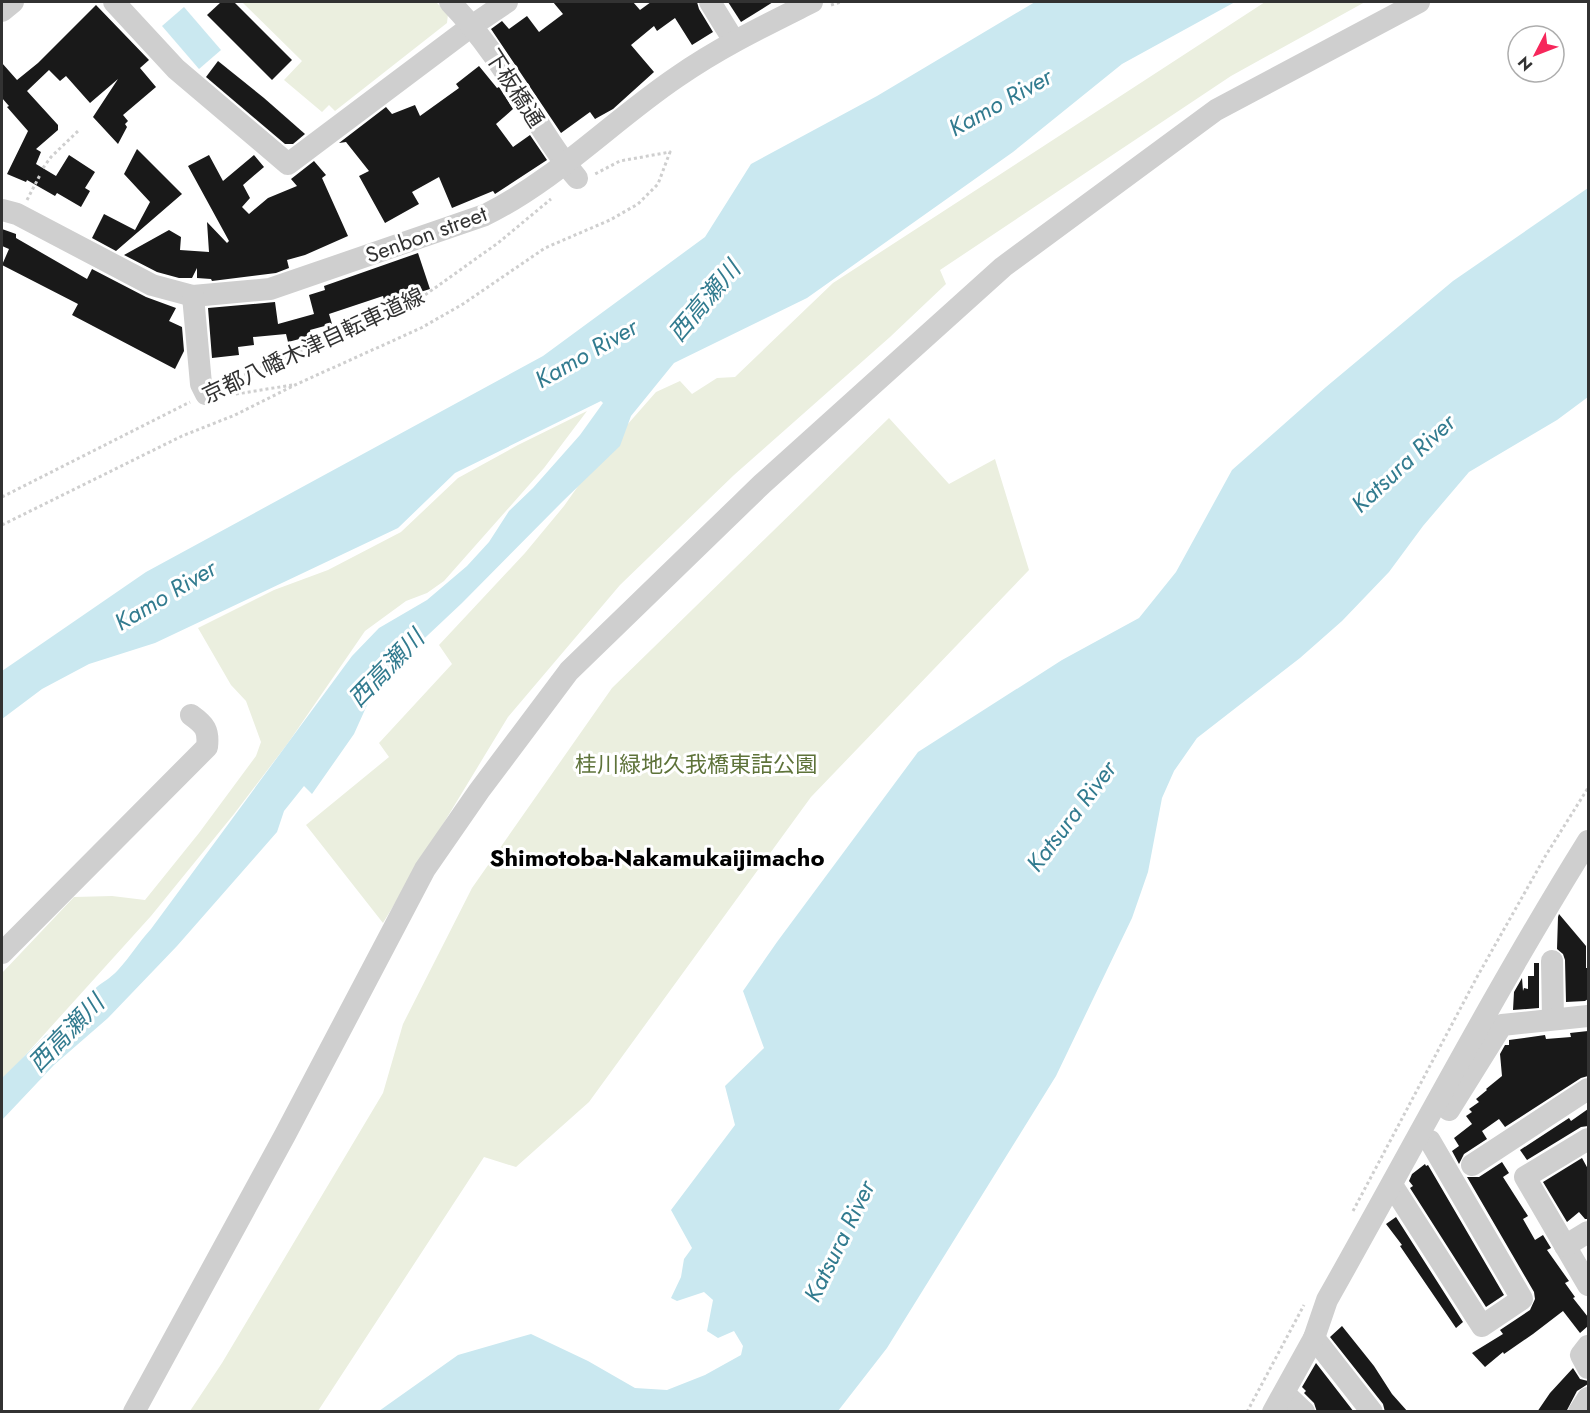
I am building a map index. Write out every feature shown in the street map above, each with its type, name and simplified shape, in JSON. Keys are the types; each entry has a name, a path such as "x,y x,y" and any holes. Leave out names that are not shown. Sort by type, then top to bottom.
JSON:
{"street":[{"path":"2,11 13,2"},
{"path":"114,2 176,69 288,164 507,2"},
{"name":"下板橋通","path":"450,2 473,25 571,171"},
{"path":"710,2 734,41"},
{"path":"134,1412 285,1135 425,869 479,791 569,671 762,484 1003,267 1216,110 1419,2"},
{"name":"Senbon street","path":"2,210 17,213 152,285 192,296 270,289 485,215 571,171 676,77 734,41 822,3"},
{"path":"192,296 201,384 207,394"},
{"path":"2,953 207,747 206,729 191,715"},
{"path":"1304,1412 1279,1402 1314,1338 1328,1300 1545,910 1588,841"},
{"path":"1552,961 1552,1019"},
{"path":"1392,1185 1430,1141 1502,1025 1588,1016"},
{"path":"1472,1165 1588,1089"},
{"path":"1588,1139 1525,1177 1588,1285"},
{"path":"1392,1185 1482,1326 1522,1299 1430,1141"},
{"path":"1565,1246 1588,1232"},
{"path":"1314,1338 1372,1412"},
{"path":"1588,1346 1581,1355 1588,1368"},
{"path":"1579,1412 1588,1398"}],"path":[{"path":"822,3 841,2"},
{"path":"44,168 51,157 78,131"},
{"path":"2,525 182,436 227,419 297,384 421,328 463,304 545,248 610,220 638,204 658,184 670,152 621,161 587,177 571,171"},
{"name":"京都八幡木津自転車道線","path":"2,497 260,367 363,326 425,295 498,243 571,171"},
{"path":"27,200 40,175"},
{"path":"207,394 217,397 297,384"},
{"path":"1350,1217 1477,977 1546,855 1588,788"},
{"path":"1247,1412 1306,1299"}],"green space":[{"path":"242,2 436,2 448,14 447,23 335,111 329,105 322,112 284,80 302,61"},
{"path":"1265,2 1365,2 1231,76 940,270 946,284 890,337 734,475 620,585 508,717 383,923 306,825 389,757 379,743 452,664 439,645 525,553 564,506 598,458 656,392 680,381 692,394 717,378 735,377 833,283"},
{"path":"587,411 544,468 444,581 427,593 406,601 365,631 288,743 234,814 151,916 2,1081 2,973 74,897 112,896 145,900 199,833 256,756 261,742 246,701 231,685 198,628 274,590 328,570 401,532 458,478"},
{"name":"桂川緑地久我橋東詰公園","path":"889,418 949,484 995,459 1029,570 811,797 589,1102 516,1167 484,1157 318,1411 190,1411 222,1363 383,1093 403,1024 472,888 612,688"}],"water":[{"path":"1035,2 1235,2 1122,64 1013,152 807,298 674,363 631,416 620,446 462,603 377,683 354,734 312,794 304,786 284,811 277,832 177,946 108,1018 54,1065 2,1120 2,1078 46,1035 66,1026 83,1013 92,991 118,970 151,929 352,656 379,628 427,600 467,566 489,542 509,511 533,488 580,435 603,403 601,401 455,473 398,528 155,643 89,664 42,689 2,719 2,671 146,572 543,356 705,237 751,164 877,96"},
{"path":"184,7 221,50 199,69 162,26"},
{"name":"Katsura River","path":"1588,188 1588,397 1557,420 1469,472 1423,526 1389,572 1342,621 1300,658 1197,738 1174,771 1162,798 1148,872 1132,918 1056,1076 887,1348 838,1411 379,1411 458,1355 531,1334 588,1361 635,1388 667,1390 705,1375 741,1355 743,1346 734,1331 718,1338 707,1331 713,1300 704,1292 677,1301 671,1298 681,1277 684,1259 692,1248 671,1210 735,1125 725,1086 764,1048 743,991 777,942 918,752 1062,660 1139,618 1176,572 1232,470 1326,387 1453,281"}],"building":[{"path":"221,2 234,2 292,60 272,80 207,15"},
{"path":"553,2 633,2 640,10 651,2 697,2 713,32 692,45 675,18 657,31 654,26 631,45 654,72 613,109 595,119 590,112 561,133 491,29 502,21 509,29 527,16 539,32 563,14"},
{"path":"728,2 773,2 741,22"},
{"path":"96,5 149,60 140,68 156,87 123,115 128,121 125,124 127,127 118,144 93,117 118,79 90,103 66,76 60,81 49,70 27,91 58,125 58,130 36,149 41,152 36,164 56,176 69,155 95,172 85,188 90,191 81,207 57,193 55,196 27,180 26,182 7,174 28,131 2,98 2,63 17,80 38,63"},
{"path":"218,61 305,134 293,144 285,144 206,77"},
{"path":"479,66 497,88 499,87 513,109 496,124 513,147 530,135 547,160 495,194 493,191 452,208 439,177 412,192 419,204 385,223 359,176 369,171 346,142 339,143 386,107 392,114 415,105 420,116 459,88 456,84"},
{"path":"137,149 182,194 116,251 92,238 104,214 135,230 150,202 124,174"},
{"path":"209,155 223,181 254,155 264,167 243,185 250,198 242,207 249,214 268,198 297,186 291,179 314,161 326,175 322,178 348,236 305,255 287,260 289,268 276,273 212,281 197,278 197,268 192,278 179,278 157,272 124,255 169,230 181,237 180,250 209,252 207,222 227,243 229,241 188,166"},
{"path":"2,229 16,234 16,238 87,279 92,269 146,297 176,308 169,321 182,327 184,351 175,369 72,315 78,304 2,265 9,249 2,246"},
{"path":"418,253 430,289 385,303 383,296 329,314 332,324 310,330 311,336 288,342 286,334 253,337 254,345 238,347 239,355 212,358 208,308 275,302 278,324 314,314 309,295 325,290 324,286"},
{"path":"1559,914 1586,946 1588,999 1585,1001 1566,1002 1565,960 1563,954 1557,949"},
{"path":"1534,963 1539,963 1539,1008 1513,1010 1514,992 1522,978 1523,991 1524,988 1528,989 1528,976 1534,976"},
{"path":"1588,1031 1588,1076 1581,1078 1505,1127 1499,1119 1482,1131 1487,1139 1464,1154 1459,1164 1452,1151 1459,1146 1454,1138 1472,1124 1466,1116 1472,1112 1469,1109 1479,1102 1476,1099 1502,1076 1500,1054 1505,1045 1509,1045 1509,1040 1545,1035 1546,1039 1571,1037 1570,1033"},
{"path":"1588,1109 1588,1126 1581,1127 1527,1160 1520,1150 1569,1118 1571,1121"},
{"path":"1582,1158 1588,1169 1588,1219 1585,1219 1579,1212 1567,1222 1543,1182"},
{"path":"1502,1162 1509,1173 1503,1177 1528,1216 1523,1219 1535,1240 1543,1235 1551,1248 1547,1250 1569,1281 1565,1283 1588,1317 1588,1326 1580,1333 1563,1311 1485,1367 1472,1353 1503,1334 1500,1330 1530,1310 1535,1299 1534,1292 1467,1177 1479,1177"},
{"path":"1425,1164 1428,1165 1504,1295 1486,1307 1410,1188 1413,1186 1409,1181 1412,1174"},
{"path":"1396,1217 1463,1322 1456,1328 1386,1224"},
{"path":"1342,1326 1408,1412 1385,1412 1383,1404 1330,1337"},
{"path":"1316,1363 1354,1412 1317,1412 1314,1403 1304,1393 1306,1391 1302,1387"},
{"path":"1573,1368 1580,1379 1588,1381 1588,1384 1577,1391 1566,1412 1537,1412 1550,1393"}],"district":[{"name":"Shimotoba-Nakamukaijimacho","path":"657,857"}],"water label":[{"name":"Kamo River","path":"1000,102"},
{"name":"西高瀬川","path":"704,301"},
{"name":"Kamo River","path":"586,353"},
{"name":"Kamo River","path":"165,595"},
{"name":"西高瀬川","path":"386,668"},
{"name":"西高瀬川","path":"66,1033"}]}
